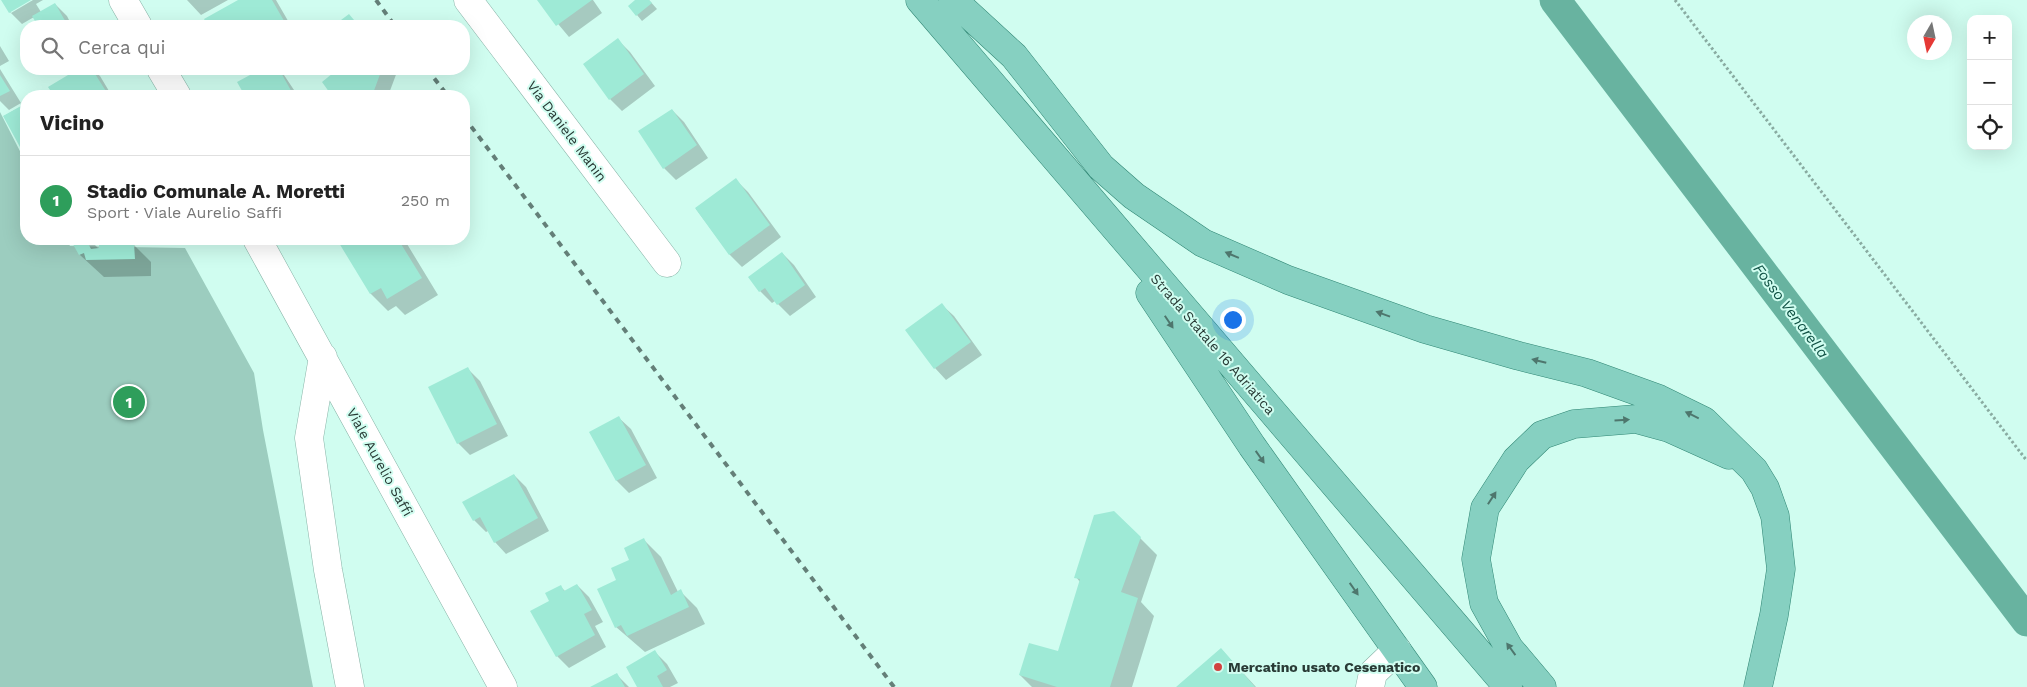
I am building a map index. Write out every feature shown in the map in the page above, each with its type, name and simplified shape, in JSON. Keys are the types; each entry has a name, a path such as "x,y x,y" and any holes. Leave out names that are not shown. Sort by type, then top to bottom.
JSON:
{"main road":[{"name":"Strada Statale 16 Adriatica","path":"920,0 1084,194 1508,687"},
{"path":"952,0 1014,56 1101,167 1134,196 1203,243 1288,280 1425,329 1587,373 1659,399 1704,421 1754,470 1765,488 1775,516 1781,569 1774,615 1758,687"},
{"path":"1084,194 1252,446 1423,687"},
{"path":"1542,687 1509,648 1484,603 1476,559 1485,508 1516,460 1542,435 1574,424 1636,419 1668,428 1717,448 1754,470"}],"street":[{"path":"123,0 135,20"},
{"name":"Via Daniele Manin","path":"468,0 667,263"},
{"path":"165,75 174,90"},
{"name":"Viale Aurelio Saffi","path":"260,245 503,687"},
{"path":"323,357 309,438 328,570 350,687"},
{"path":"1370,687 1373,673 1397,650"}],"path":[{"path":"1675,0 2027,461"}],"green space":[{"path":"0,112 20,151 20,245 185,248 254,373 263,430 313,687 0,687"}],"building":[{"path":"1,0 31,0 9,13"},
{"path":"238,0 272,0 284,20 205,20"},
{"path":"537,0 592,0 556,26"},
{"path":"635,0 649,0 652,3 636,16 628,6"},
{"path":"55,3 65,20 34,20 32,16"},
{"path":"349,14 354,20 341,20"},
{"path":"618,38 644,74 609,100 583,64"},
{"path":"0,75 10,91 0,96"},
{"path":"68,75 96,75 105,90 50,90 48,87"},
{"path":"250,75 282,75 291,90 242,90 237,82"},
{"path":"331,75 380,75 374,90 328,90 322,82"},
{"path":"20,107 20,147 3,116"},
{"path":"672,109 697,145 663,169 638,131"},
{"path":"736,178 770,225 729,255 695,208"},
{"path":"73,245 89,245 91,249 99,248 99,245 134,245 135,259 86,260 84,253 79,255"},
{"path":"340,245 402,245 422,278 387,299 381,288 370,294"},
{"path":"782,252 805,285 777,305 765,288 759,292 748,277"},
{"path":"942,303 971,342 934,369 905,330"},
{"path":"468,367 497,424 457,444 428,387"},
{"path":"619,416 646,465 616,481 589,432"},
{"path":"514,474 538,518 494,543 480,517 473,521 462,502"},
{"path":"1114,511 1141,537 1121,592 1138,598 1110,687 1057,687 1019,675 1029,643 1058,651 1080,579 1074,578 1094,515"},
{"path":"644,538 671,595 681,589 689,607 627,636 621,625 615,628 597,589 616,580 611,568 629,560 624,548"},
{"path":"577,584 592,610 584,614 595,635 556,657 530,611 549,601 545,593 561,585 564,591"},
{"name":"Mercatino usato Cesenatico","path":"1221,648 1255,687 1176,687"},
{"path":"655,650 667,670 657,676 663,687 637,687 626,667"},
{"path":"617,673 625,687 590,687"}],"waterway":[{"name":"Fosso Venarella","path":"1555,0 2027,621"}],"railway":[{"path":"376,0 391,20"},
{"path":"432,75 443,90"},
{"path":"470,125 894,687"}],"place":[{"name":"Stadio Comunale A. Moretti","path":"129,402"},
{"name":"Mercatino usato Cesenatico","path":"1218,667"}]}
